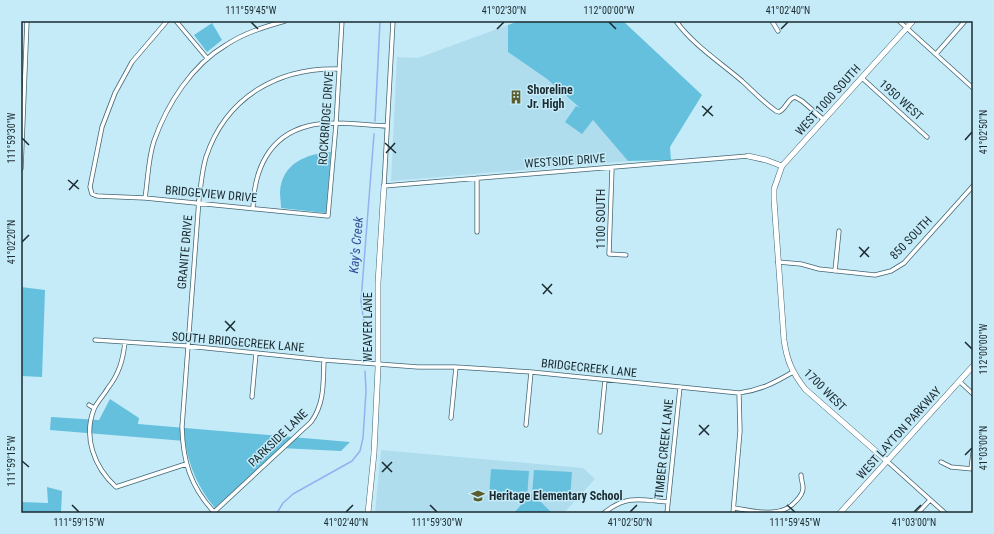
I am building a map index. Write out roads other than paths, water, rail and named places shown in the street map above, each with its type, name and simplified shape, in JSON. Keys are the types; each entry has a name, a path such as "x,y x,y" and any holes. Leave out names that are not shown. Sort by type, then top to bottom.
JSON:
{"street":[{"path":"21,169 27,21"},
{"name":"BRIDGEVIEW DRIVE","path":"167,21 132,62 115,93 102,127 90,187 92,194 97,196 145,198 328,216"},
{"path":"176,21 207,58"},
{"path":"145,198 148,170 154,142 164,118 178,93 192,75 207,58 225,45 247,34 285,21"},
{"name":"ROCKBRIDGE DRIVE","path":"328,216 336,124 342,21"},
{"name":"WEAVER LANE","path":"368,513 374,449 379,364 378,283 393,21"},
{"path":"676,21 683,30 776,112 783,110 788,101 795,97 802,101 824,120"},
{"path":"772,21 778,30"},
{"path":"899,21 973,88"},
{"name":"WEST 1000 SOUTH","path":"782,166 913,21"},
{"path":"936,54 965,21"},
{"name":"GRANITE DRIVE","path":"213,512 202,499 193,483 186,464 182,446 187,346 201,179 206,157 213,139 221,125 240,103 265,85 298,72 339,69"},
{"name":"1950 WEST","path":"862,78 927,137"},
{"path":"253,208 258,172 266,157 274,146 296,130 308,126 336,124 387,126"},
{"path":"748,156 766,160 782,166"},
{"name":"WESTSIDE DRIVE","path":"384,186 748,156"},
{"name":"1700 WEST","path":"782,166 774,189 774,200 784,340 786,354 793,372 806,389 945,513"},
{"name":"1100 SOUTH","path":"612,168 609,254 626,255"},
{"path":"477,178 477,232"},
{"name":"850 SOUTH","path":"778,262 801,264 819,269 875,275 886,273 896,269 904,263 973,186"},
{"path":"836,271 839,231"},
{"name":"SOUTH BRIDGECREEK LANE","path":"95,340 187,346 379,364"},
{"path":"125,342 119,370 114,381 94,408 89,431 93,454 99,467 107,479 116,487 186,464"},
{"path":"252,397 256,353"},
{"name":"PARKSIDE LANE","path":"213,512 311,422 317,414 323,394 324,360"},
{"name":"BRIDGECREEK LANE","path":"379,364 531,372 739,393 755,391 768,386 793,372"},
{"name":"WEST LAYTON PARKWAY","path":"840,513 973,366"},
{"path":"451,418 456,367"},
{"path":"526,425 531,372"},
{"path":"600,432 605,380"},
{"path":"959,381 973,394"},
{"name":"TIMBER CREEK LANE","path":"667,513 680,388"},
{"path":"733,513 740,431 739,393"},
{"path":"88,405 94,408"},
{"path":"941,462 951,467 972,469 973,453"},
{"path":"734,508 772,512 786,509 794,504 800,497 803,487 801,475"},
{"path":"604,513 613,505 625,500 636,499 668,502"},
{"path":"918,513 930,500"}],"waterway":[{"name":"Kay's Creek","path":"375,121 380,21"},
{"name":"Kay's Creek","path":"364,357 365,331 361,301 374,134"},
{"name":"Kay's Creek","path":"277,513 283,503 293,494 352,461 360,451 363,438 366,391 365,371"}],"place":[{"name":"Shoreline Jr. High","path":"516,97"},
{"name":"Heritage Elementary School","path":"478,496"}]}
